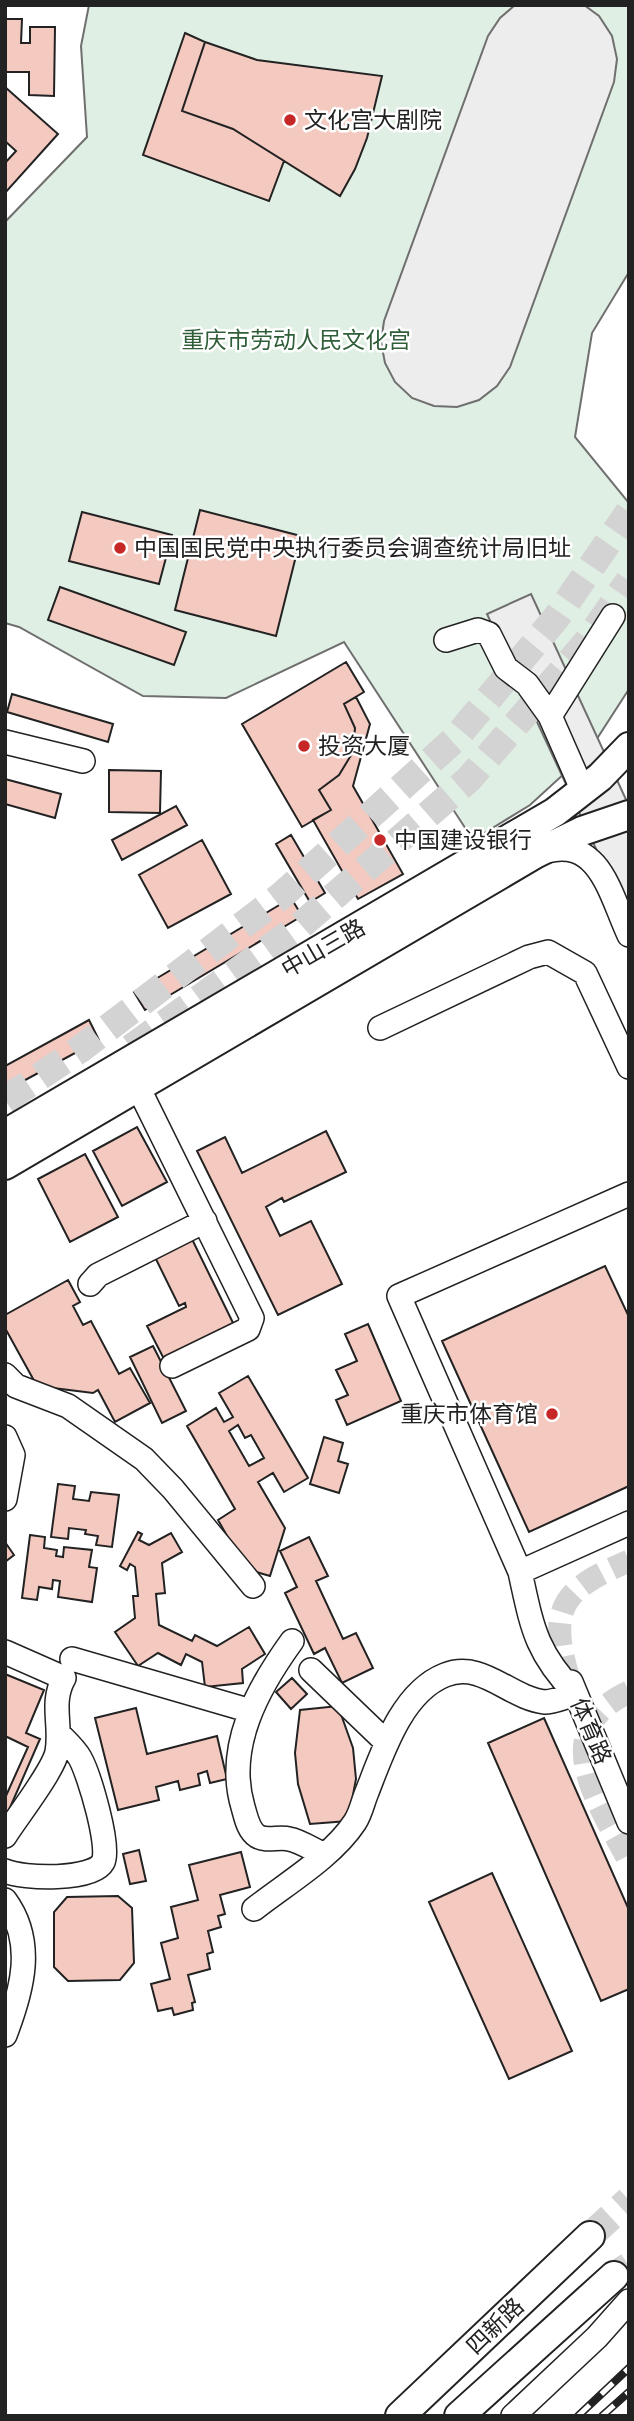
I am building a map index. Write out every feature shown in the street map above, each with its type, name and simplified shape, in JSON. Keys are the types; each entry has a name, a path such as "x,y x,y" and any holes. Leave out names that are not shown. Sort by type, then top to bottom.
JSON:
{"main road":[{"name":"中山三路","path":"5,1134 555,813 591,784 629,747"},
{"path":"591,784 619,768 629,768"},
{"name":"中山三路","path":"5,1165 538,853 582,831 629,815"},
{"name":"四新路","path":"400,2416 590,2236"},
{"name":"四新路","path":"459,2416 614,2276"}],"street":[{"path":"550,716 613,616"},
{"path":"446,640 478,630 489,634 506,668 527,684 550,716 591,784"},
{"path":"5,742 83,761"},
{"path":"538,853 561,847 578,848 595,863 629,935"},
{"path":"380,1028 528,957 548,952 585,973 629,1067"},
{"path":"138,1087 252,1318 248,1329 172,1366"},
{"name":"体育路","path":"627,1200 399,1296 520,1572 534,1636 554,1671 573,1686 629,1822"},
{"path":"90,1284 98,1275 205,1221"},
{"path":"5,1375 16,1386 68,1406 144,1459 173,1489 253,1586"},
{"path":"5,1437 13,1455 5,1499"},
{"path":"520,1572 629,1523"},
{"path":"292,1641 264,1679 243,1731 239,1770 241,1801 248,1826 258,1836 271,1839 288,1838 324,1855"},
{"path":"5,1652 64,1678 57,1690 55,1711 59,1734 56,1755 5,1836"},
{"path":"72,1659 251,1711"},
{"path":"311,1670 387,1743"},
{"path":"254,1909 324,1855 355,1822 387,1743 420,1689 445,1675 469,1671 486,1676 519,1696 547,1702 573,1686"},
{"path":"10,1873 39,1879 95,1870 103,1863 106,1848 89,1779 79,1756 59,1734"},
{"path":"5,1900 13,1911 26,1957 19,2000 5,2035"},
{"path":"513,2416 597,2337 629,2301"}],"green space":[{"name":"重庆市劳动人民文化宫","path":"89,5 629,5 629,272 592,333 575,437 629,503 629,689 589,751 530,805 473,840 344,642 226,698 143,696 19,627 5,623 5,222 87,137 81,46"}],"shaded area":[{"path":"515,5 584,5 599,16 612,36 617,59 614,82 510,367 497,386 479,400 457,407 434,406 412,398 395,382 385,363 381,342 384,321 488,36 500,18"},
{"path":"531,594 629,806 629,920 487,614"}],"building":[{"path":"5,19 22,19 21,43 30,43 30,27 55,27 54,96 29,95 29,72 5,72"},
{"path":"185,33 205,42 182,111 233,129 284,161 269,201 143,155"},
{"name":"文化宫大剧院","path":"205,42 257,60 382,76 367,138 355,169 340,196 233,129 182,111"},
{"path":"5,87 58,134 5,193 5,163 16,151 5,141"},
{"path":"200,510 301,536 276,636 175,610"},
{"name":"中国国民党中央执行委员会调查统计局旧址","path":"82,512 172,535 159,584 69,561"},
{"path":"60,587 186,632 174,665 48,620"},
{"name":"投资大厦","path":"346,662 364,692 344,704 355,728 353,752 339,775 319,790 331,810 302,827 242,724"},
{"path":"12,694 113,724 108,742 7,712"},
{"path":"356,697 370,724 353,786 403,874 358,899 313,820 331,810 319,790 339,775 353,752 355,728 344,704"},
{"path":"109,770 161,771 160,813 109,812"},
{"path":"5,779 61,794 55,818 5,804"},
{"path":"176,806 187,825 122,860 112,840"},
{"path":"291,835 325,893 310,902 276,844"},
{"path":"202,840 231,894 168,928 139,875"},
{"path":"291,898 302,916 145,1010 134,992"},
{"path":"89,1020 99,1040 5,1091 5,1066"},
{"path":"137,1127 167,1182 122,1206 93,1151"},
{"path":"326,1131 346,1172 284,1202 282,1198 266,1207 280,1236 311,1221 342,1284 278,1315 197,1151 225,1137 242,1173"},
{"path":"85,1154 118,1217 70,1242 38,1179"},
{"path":"189,1233 237,1331 164,1359 147,1326 186,1307 185,1303 179,1306 152,1251"},
{"name":"重庆市体育馆","path":"605,1266 629,1317 629,1486 529,1532 442,1341"},
{"path":"68,1280 80,1302 73,1306 83,1325 91,1321 119,1374 130,1368 150,1403 115,1422 98,1390 93,1393 37,1386 5,1328 5,1315"},
{"path":"368,1324 401,1401 347,1425 336,1400 348,1395 336,1370 357,1361 345,1334"},
{"path":"153,1346 186,1411 162,1423 130,1357"},
{"path":"248,1376 308,1478 284,1492 273,1473 258,1482 285,1528 270,1576 246,1569 218,1520 235,1509 187,1426 216,1408 224,1422 233,1417 219,1393","holes":["238,1425 245,1438 251,1435 264,1458 249,1466 229,1431"]},
{"path":"324,1437 343,1443 338,1461 348,1464 339,1493 310,1484"},
{"path":"58,1484 75,1486 73,1499 89,1501 91,1492 119,1495 112,1547 96,1545 98,1536 85,1534 86,1530 69,1528 68,1539 51,1537"},
{"path":"138,1532 142,1534 139,1540 149,1545 171,1533 182,1552 162,1563 165,1593 156,1594 159,1625 192,1641 195,1635 217,1646 249,1627 265,1654 242,1669 243,1683 205,1687 202,1662 186,1654 181,1665 158,1653 138,1666 115,1632 135,1618 133,1596 138,1596 135,1567 130,1564 127,1570 120,1566"},
{"path":"30,1535 45,1537 44,1548 57,1550 56,1556 63,1557 64,1547 92,1550 89,1567 97,1568 92,1602 58,1597 60,1581 53,1580 52,1589 39,1587 37,1600 22,1598"},
{"path":"309,1537 328,1576 316,1581 343,1639 356,1633 373,1668 342,1683 325,1648 314,1654 285,1593 297,1587 280,1551"},
{"path":"5,1542 14,1555 5,1562"},
{"path":"5,1674 44,1690 26,1733 40,1739 5,1819"},
{"path":"292,1678 307,1694 291,1709 276,1692"},
{"path":"338,1706 353,1748 356,1779 348,1821 310,1824 298,1784 295,1753 300,1710"},
{"path":"136,1708 147,1754 217,1736 227,1779 210,1783 207,1771 198,1774 200,1785 180,1790 178,1781 156,1787 159,1800 118,1810 95,1718"},
{"path":"544,1718 629,1910 629,1989 601,2001 488,1743"},
{"path":"5,1736 28,1747 5,1798"},
{"path":"139,1850 146,1881 130,1884 123,1854"},
{"path":"241,1852 250,1887 220,1895 225,1914 218,1916 221,1927 208,1931 213,1952 207,1954 210,1969 188,1975 195,2002 192,2003 193,2010 174,2015 172,2008 158,2011 151,1984 170,1979 161,1943 178,1938 171,1907 198,1900 189,1865"},
{"path":"492,1873 572,2051 509,2079 429,1902"},
{"path":"118,1896 132,1908 134,1963 120,1980 68,1981 54,1967 54,1912 67,1897"}],"tunnel":[{"path":"5,1100 79,1050 281,896 455,739 556,618 629,512"},
{"path":"131,1048 300,926 469,779 586,643 629,581"},
{"path":"569,1679 560,1634 561,1617 566,1604 575,1592 589,1581 629,1561"},
{"path":"629,1692 604,1708 589,1727 584,1748 594,1793 629,1861"},
{"path":"590,2236 629,2200"},
{"path":"614,2276 629,2266"}],"railway":[{"path":"578,2416 629,2368"},
{"path":"602,2416 629,2392"}],"place":[{"name":"文化宫大剧院","path":"290,120"},
{"name":"中国国民党中央执行委员会调查统计局旧址","path":"120,548"},
{"name":"投资大厦","path":"304,746"},
{"name":"中国建设银行","path":"380,840"},
{"name":"重庆市体育馆","path":"552,1414"}]}
